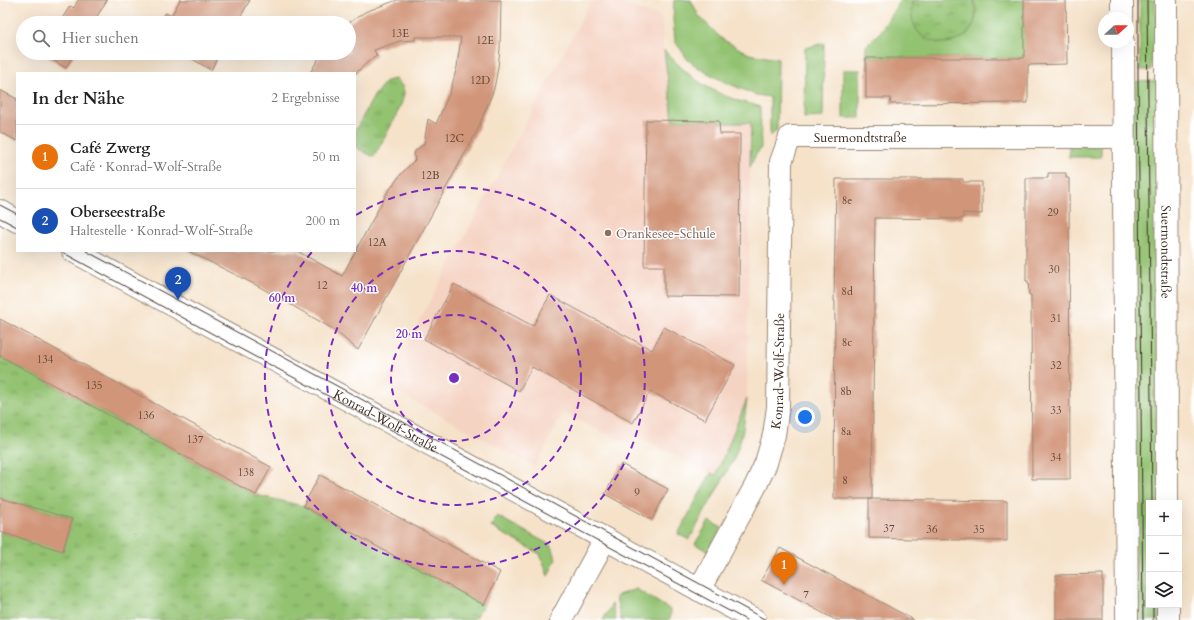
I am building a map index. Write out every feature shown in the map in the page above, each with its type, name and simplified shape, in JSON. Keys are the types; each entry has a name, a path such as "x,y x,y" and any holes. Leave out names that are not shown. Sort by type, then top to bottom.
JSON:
{"main road":[{"path":"1122,0 1122,12"},
{"name":"Suermondtstraße","path":"1166,0 1167,500"},
{"path":"1122,48 1127,620"},
{"name":"Suermondtstraße","path":"790,137 1122,137"},
{"name":"Konrad-Wolf-Straße","path":"699,590 756,485 766,463 774,435 778,407 781,162 790,137"},
{"path":"0,211 16,220"},
{"name":"Konrad-Wolf-Straße","path":"75,252 755,620"},
{"path":"561,620 605,539"},
{"path":"1168,608 1168,620"}],"shaded area":[{"name":"Orankesee-Schule","path":"595,0 611,0 662,17 663,47 672,104 751,108 747,399 716,476 635,435 628,444 563,413 535,467 385,385 589,5"}],"green space":[{"path":"674,0 691,0 699,16 722,39 749,54 778,59 777,130 770,136 770,97 756,95 725,82 702,70 688,60 675,41 673,20"},
{"path":"900,0 913,0 911,11 966,35 974,19 974,0 1024,0 1024,33 1028,33 1028,58 866,58 866,46 881,31"},
{"path":"913,0 974,0 976,12 972,27 964,37 952,42 939,43 927,39 918,31 912,18"},
{"path":"1140,0 1155,0 1159,60 1151,60 1151,70 1140,70"},
{"path":"824,43 823,117 804,118 805,48"},
{"path":"664,50 689,74 707,87 727,97 760,107 761,148 750,167 751,123 719,123 719,121 673,120"},
{"path":"843,70 860,70 860,118 843,118"},
{"path":"395,79 403,87 404,97 387,134 374,157 356,148 356,129 374,96 386,81"},
{"path":"1160,81 1160,500 1146,500 1146,608 1160,608 1160,620 1136,620 1126,82"},
{"path":"1069,146 1101,146 1101,157 1069,157"},
{"path":"0,356 256,495 303,506 484,605 473,620 0,620 0,532 63,550 72,519 0,498"},
{"path":"747,399 743,430 733,461 689,540 678,534 711,473 716,475"},
{"path":"497,516 552,546 556,559 548,576 540,554 491,527"},
{"path":"709,521 722,528 707,551 695,544"},
{"path":"636,589 671,610 670,620 621,620 616,597"},
{"path":"612,604 616,620 603,620"}],"building":[{"path":"78,0 107,0 97,16 64,16 70,6 74,8"},
{"path":"180,0 250,0 241,16 171,16"},
{"path":"397,0 501,0 500,49 494,89 477,131 358,350 333,329 258,286 190,252 299,252 342,276 387,193 402,173 415,160 415,151 424,144 428,119 436,124 450,92 457,67 461,37 415,37 415,40 400,41 374,50 377,56 370,60 356,73 311,72 318,60 356,60 356,18 365,12"},
{"path":"1024,0 1066,0 1067,64 1028,65 1028,103 890,104 891,98 866,98 866,58 1024,58"},
{"path":"166,13 171,16 164,16"},
{"path":"52,60 71,60 66,68"},
{"path":"194,60 216,60 211,70"},
{"path":"0,90 16,98 16,140 0,132"},
{"path":"646,120 719,121 720,134 740,134 739,297 664,296 664,266 644,266"},
{"path":"1048,173 1066,173 1066,178 1069,178 1070,479 1032,479 1031,295 1029,295 1028,281 1026,281 1026,178 1048,178"},
{"path":"836,179 963,179 963,182 982,182 982,214 963,213 963,219 875,218 872,499 834,499 834,301"},
{"path":"454,284 533,326 550,295 652,350 664,327 735,365 705,420 650,391 633,423 532,367 519,391 424,339"},
{"path":"0,319 271,467 256,495 0,356"},
{"path":"621,464 668,489 652,520 605,494"},
{"path":"320,475 500,572 484,605 303,506"},
{"path":"0,498 72,519 63,551 0,532"},
{"path":"869,499 1007,501 1007,541 869,538"},
{"path":"780,548 914,620 836,620 761,580"},
{"path":"1103,574 1103,620 1056,620 1056,575"}],"tram line":[{"path":"1138,0 1143,620"},
{"path":"1147,0 1152,500"},
{"path":"0,205 16,213"},
{"path":"0,218 16,226"},
{"path":"62,252 746,620"},
{"path":"88,252 766,620"},
{"path":"1153,608 1153,620"}],"place":[{"name":"Orankesee-Schule","path":"608,233"},
{"name":"Oberseestraße","path":"178,300"},
{"name":"Café Zwerg","path":"784,585"}]}
